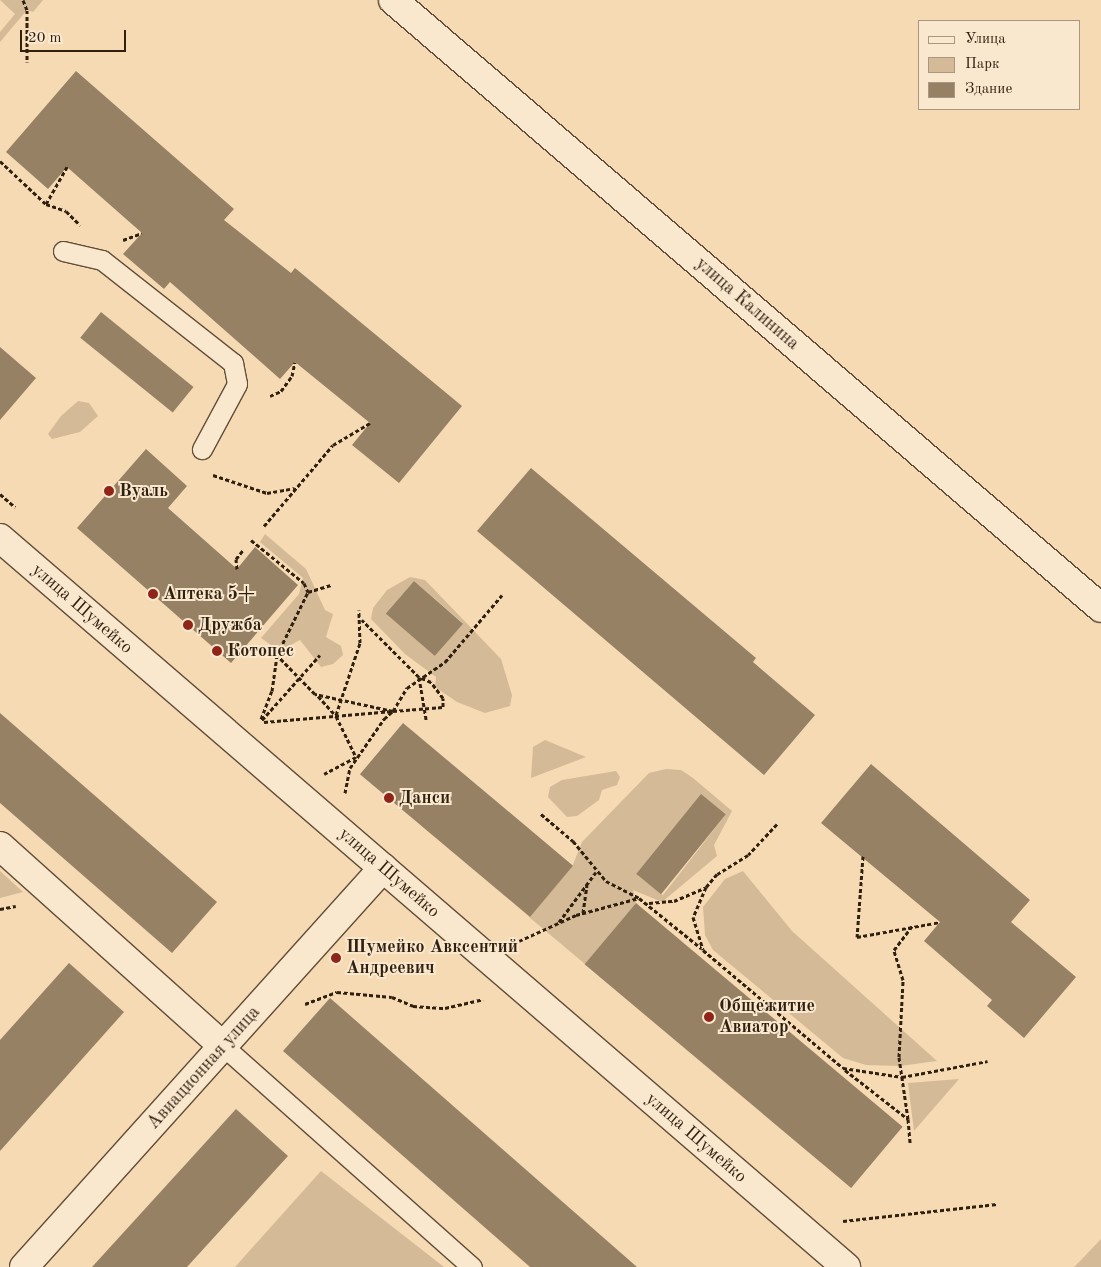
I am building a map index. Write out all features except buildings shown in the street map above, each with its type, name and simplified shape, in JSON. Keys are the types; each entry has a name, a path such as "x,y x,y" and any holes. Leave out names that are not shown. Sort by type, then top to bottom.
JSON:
{"street":[{"name":"улица Калинина","path":"392,0 1101,608"},
{"name":"улица Шумейко","path":"0,538 526,992 836,1264"},
{"path":"0,846 223,1046"},
{"name":"Авиационная улица","path":"24,1267 383,868"}],"lane":[{"path":"63,250 102,260 233,363 237,384 202,449"},
{"path":"223,1046 472,1267"}],"path":[{"path":"23,0 27,10 27,62"},
{"path":"0,161 46,204 66,211 102,260 125,238 142,233"},
{"path":"46,204 67,167"},
{"path":"270,396 281,391 292,376 295,362"},
{"path":"264,526 333,444 370,423"},
{"path":"208,473 267,493 296,488"},
{"path":"251,540 304,583 308,592"},
{"path":"237,569 236,559 243,550"},
{"path":"260,722 277,655 308,592 331,585"},
{"path":"344,796 356,757 394,711 419,676 445,662 502,595"},
{"path":"336,716 360,643 362,620 359,610"},
{"path":"260,722 394,711 422,706 442,707 443,698 431,682 419,676 362,620"},
{"path":"277,655 299,680 316,694 336,716 356,757"},
{"path":"260,722 320,655"},
{"path":"419,676 422,706 426,719"},
{"path":"316,694 340,701 394,711"},
{"path":"321,775 356,757"},
{"path":"542,814 573,842 596,872 649,903 844,1068 908,1119"},
{"path":"704,950 693,917 706,887 717,874 748,855 777,824"},
{"path":"863,856 858,937 940,922"},
{"path":"558,923 596,872"},
{"path":"583,913 587,884"},
{"path":"649,903 674,901 706,887"},
{"path":"515,942 583,913 639,898"},
{"path":"910,1144 902,1077 902,980 894,950 912,926"},
{"path":"294,1008 337,992 392,997 413,1006 445,1008 526,992"},
{"path":"844,1068 902,1077 988,1061"},
{"path":"841,1221 997,1204"}],"green space":[{"path":"0,0 43,0 33,12 27,10 0,42 0,32 15,14"},
{"path":"78,401 89,403 98,416 80,432 52,439 48,434 61,416"},
{"path":"265,534 306,569 325,610 333,614 326,637 341,646 343,655 333,664 321,667 300,640 287,647 271,645 261,638 299,594 303,578 260,542"},
{"path":"410,577 425,580 501,659 512,695 510,706 485,713 457,702 435,687 436,677 405,654 371,619 373,608 387,590","holes":["414,581 463,623 435,656 386,613"]},
{"path":"545,740 586,757 531,778 533,747"},
{"path":"666,769 681,770 732,811 714,845 717,856 662,902 633,890 636,903 585,964 529,917 572,867 582,842 649,773","holes":["701,795 726,814 663,895 638,876"]},
{"path":"616,771 620,777 617,785 602,790 599,800 577,816 567,817 548,797 550,787 562,780"},
{"path":"0,871 23,892 0,898"},
{"path":"743,871 792,931 937,1061 900,1066 866,1065 843,1058 713,950 705,935 703,907 725,879"},
{"path":"959,1079 914,1131 908,1083"},
{"path":"321,1171 444,1267 235,1267"},
{"path":"1101,1239 1101,1267 1074,1267 1082,1259"}],"place":[{"name":"Вуаль","path":"109,491"},
{"name":"Аптека 5+","path":"153,594"},
{"name":"Дружба","path":"188,625"},
{"name":"Котопес","path":"217,651"},
{"name":"Данси","path":"389,798"},
{"name":"Шумейко Авксентий Андреевич","path":"336,958"},
{"name":"Общежитие Авиатор","path":"709,1017"}]}
